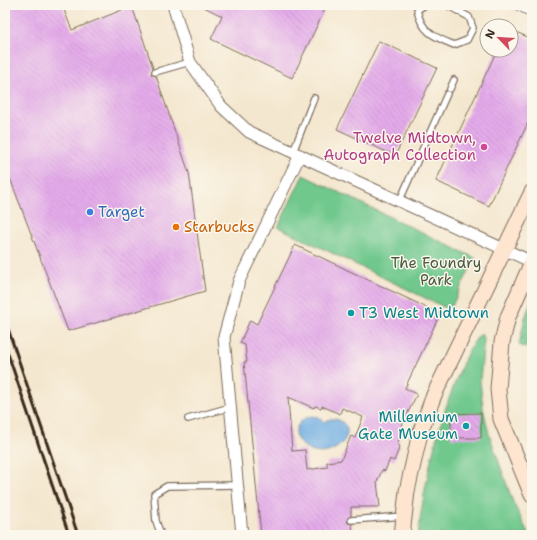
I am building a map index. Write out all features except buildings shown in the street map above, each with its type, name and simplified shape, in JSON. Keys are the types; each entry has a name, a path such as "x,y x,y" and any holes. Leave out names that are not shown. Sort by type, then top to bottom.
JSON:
{"main road":[{"path":"402,535 407,491 420,434 434,395 532,192"},
{"path":"532,262 508,317 502,342 498,389 501,419 532,495"}],"street":[{"path":"173,5 190,62 221,106 249,132 400,200 532,262"},
{"path":"520,5 532,11"},
{"path":"242,535 224,338 239,281 296,153"}],"lane":[{"path":"425,5 418,10 419,21 430,34 454,45 467,40 472,28 469,17 457,7 447,5"},
{"path":"155,72 190,62"},
{"path":"400,200 454,80"},
{"path":"296,153 314,98"},
{"path":"188,419 231,407"},
{"path":"161,535 156,521 154,494 167,486 238,485"},
{"path":"351,520 404,516"}],"green space":[{"name":"The Foundry Park","path":"303,175 475,258 450,310 278,227"},
{"path":"532,299 532,350 519,345 525,318"},
{"path":"481,334 484,340 480,380 483,408 489,434 513,502 529,535 418,535 428,473 444,412 465,358 474,342"}],"water":[{"path":"311,416 318,417 324,422 331,419 339,420 346,426 347,433 345,440 339,446 323,453 314,452 305,447 295,435 298,425 304,419"}],"railway":[{"path":"5,320 78,535"},
{"path":"5,345 69,535"}],"place":[{"name":"Twelve Midtown, Autograph Collection","path":"484,147"},
{"name":"Target","path":"90,212"},
{"name":"Starbucks","path":"176,227"},
{"name":"T3 West Midtown","path":"351,313"},
{"name":"Millennium Gate Museum","path":"466,426"}]}
